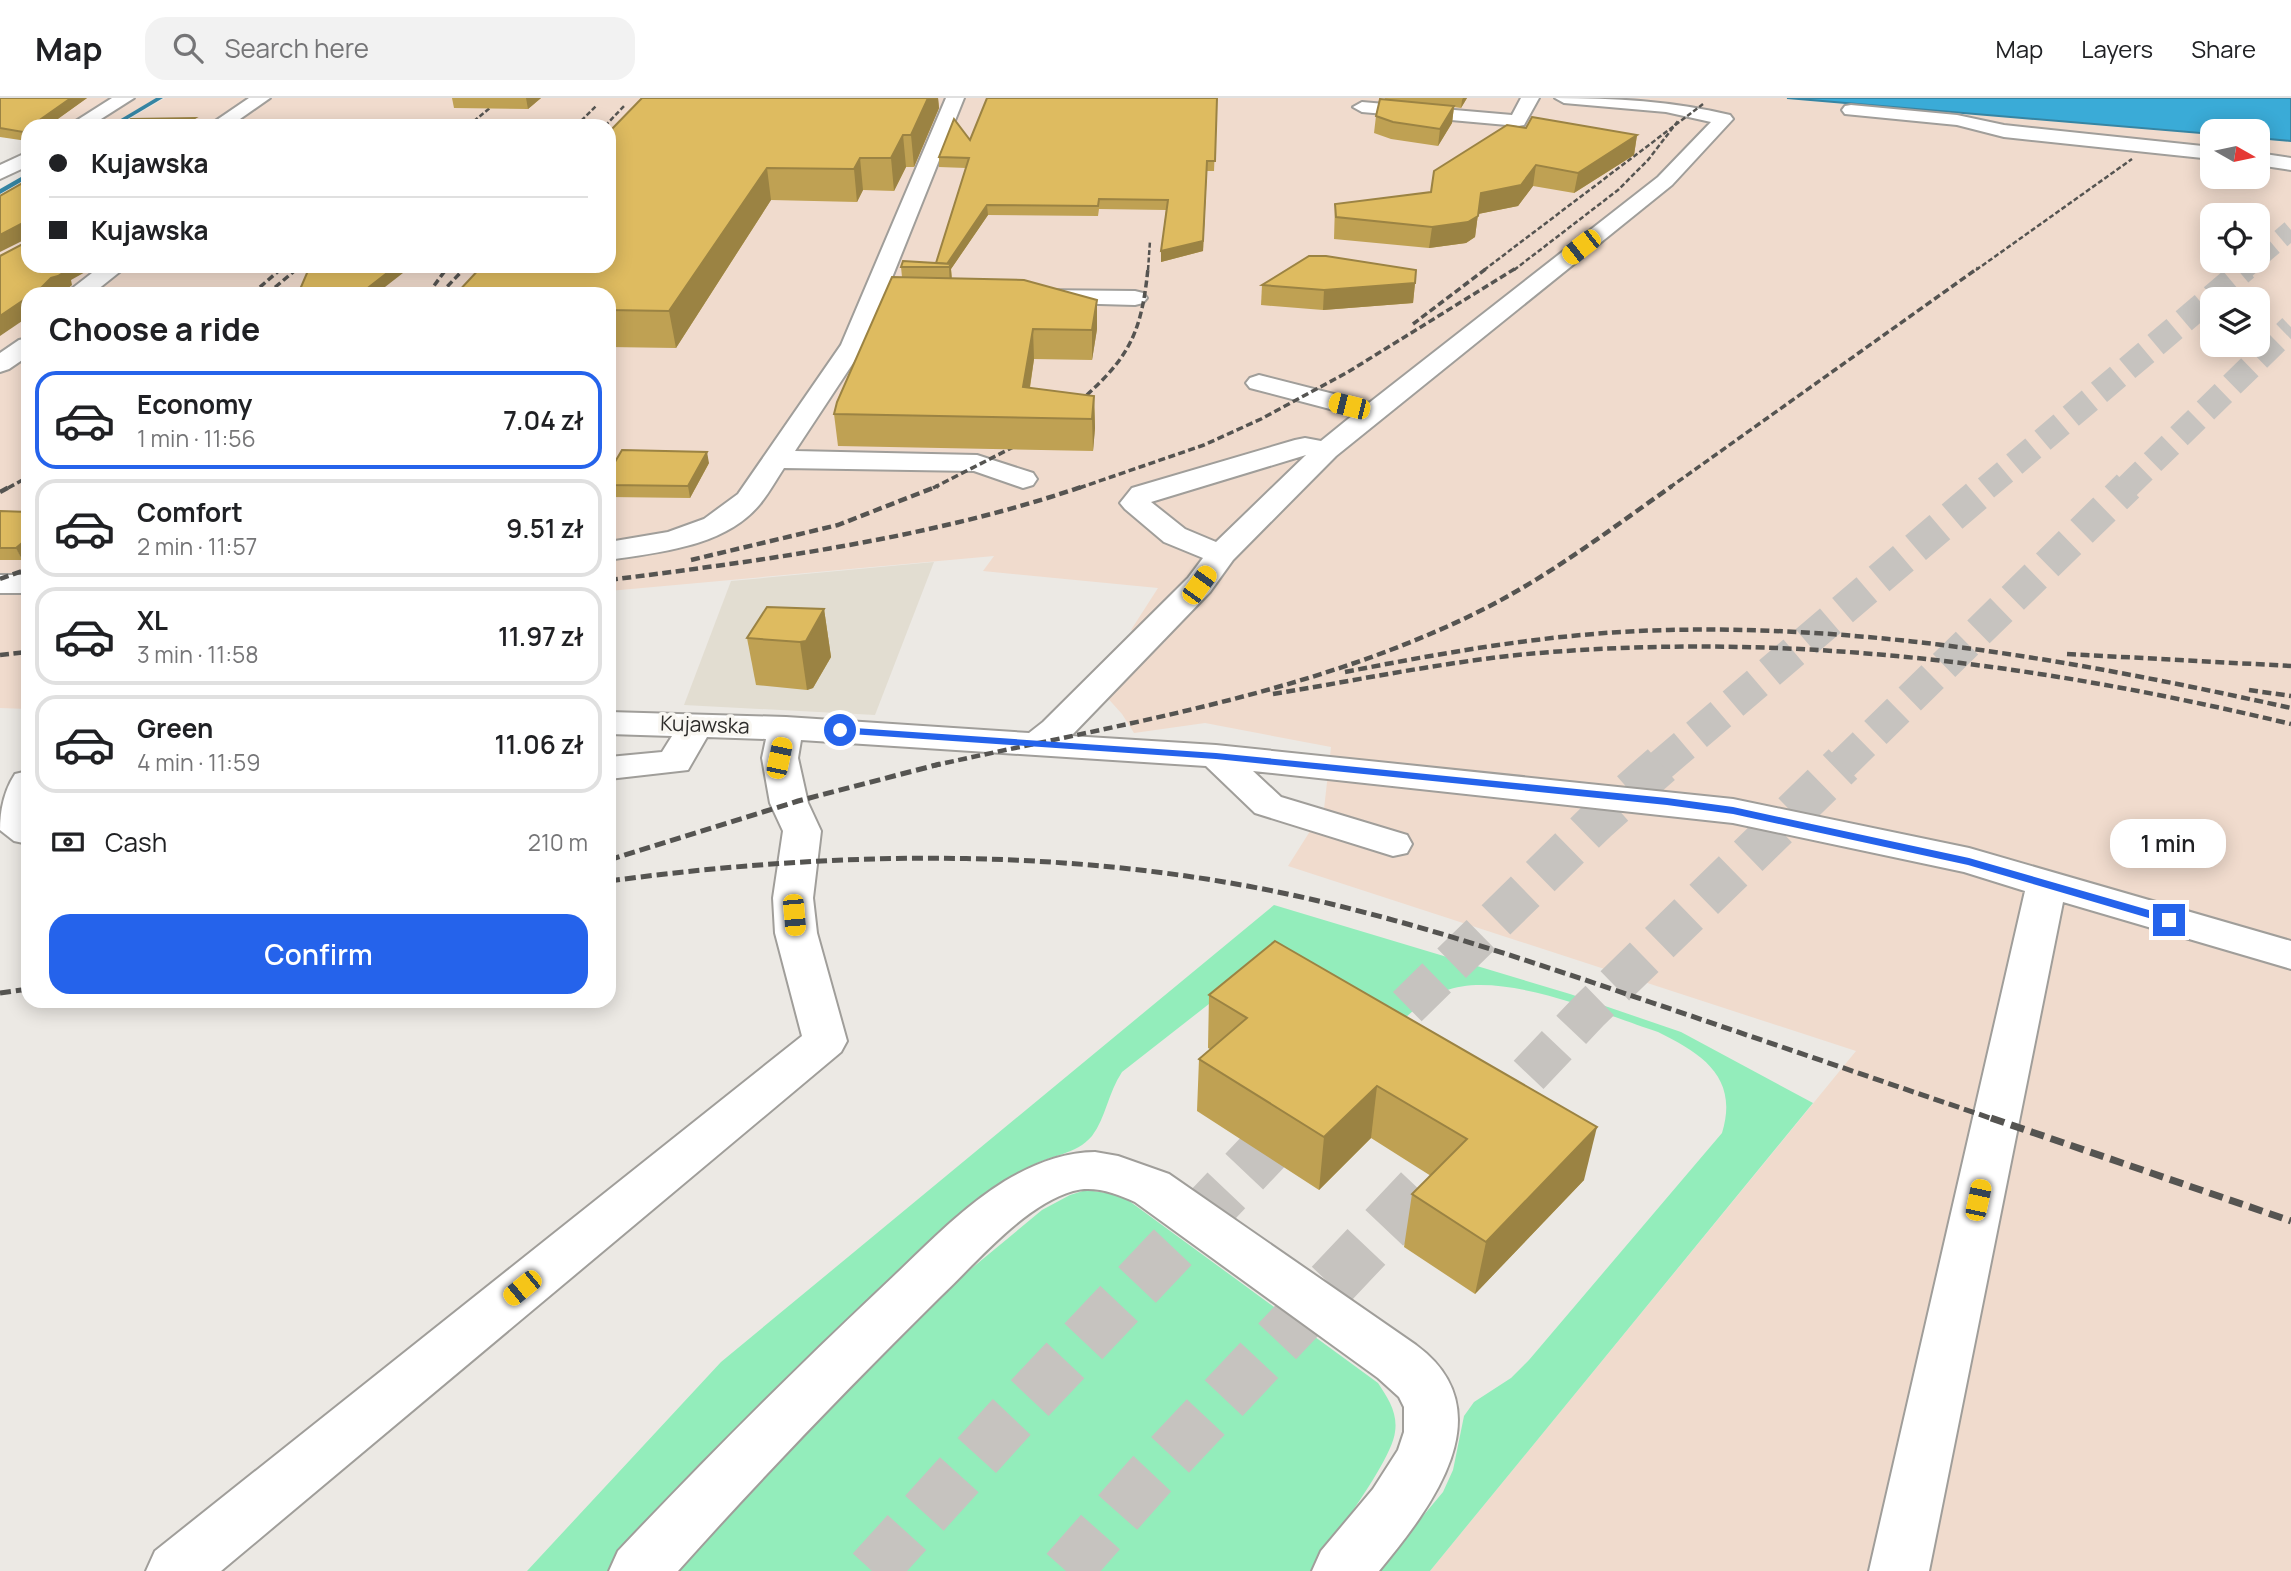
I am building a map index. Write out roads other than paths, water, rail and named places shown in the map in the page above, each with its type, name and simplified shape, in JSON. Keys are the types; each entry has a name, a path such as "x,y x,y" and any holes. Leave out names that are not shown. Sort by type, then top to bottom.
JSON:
{"street":[{"path":"89,119 125,98"},
{"path":"228,119 261,98"},
{"path":"616,550 674,540 715,525 748,500 853,345 955,98"},
{"path":"1362,107 1518,121 1530,98"},
{"path":"1039,742 1056,730 1150,637 1199,585 1222,554 1326,450 1665,181 1724,119 1666,107 1564,98"},
{"path":"1851,110 1957,120 2004,131 2200,152"},
{"path":"0,173 19,157"},
{"path":"2270,161 2291,164"},
{"path":"87,287 106,273"},
{"path":"873,296 900,297"},
{"path":"1011,297 1135,298"},
{"path":"0,364 21,350"},
{"path":"1259,383 1373,412"},
{"path":"1222,554 1182,542 1166,533 1135,503 1142,494 1305,446 1326,450"},
{"path":"776,459 977,463 1023,479"},
{"path":"0,584 21,584"},
{"name":"Kujawska","path":"616,723 786,728 1039,742 1216,756 1733,811 1969,862 2291,955"},
{"path":"616,767 675,762 696,724"},
{"path":"176,1571 825,1041 796,933 793,898 802,831 789,803 779,758 786,728"},
{"path":"1216,756 1268,805 1394,844"},
{"path":"1899,1571 2046,885"},
{"path":"639,1571 848,1353 995,1217 1030,1189 1062,1174 1096,1171 1126,1177 1152,1188 1393,1359 1423,1386 1430,1405 1433,1431 1425,1458 1412,1482 1342,1571"}],"water":[{"path":"1787,98 2291,98 2291,141 2270,139 2270,119 2200,119 2200,133"}],"waterway":[{"path":"124,119 160,98"},
{"path":"0,192 21,179"}],"tunnel":[{"path":"2270,248 2291,230"},
{"path":"1986,488 2240,273"},
{"path":"2126,488 2291,327"},
{"path":"1660,766 1988,486"},
{"path":"1841,766 2128,486"},
{"path":"1363,1050 1597,821 1662,764"},
{"path":"1486,1120 1590,1010 1843,764"},
{"path":"1295,1118 1298,1115"},
{"path":"872,1571 1008,1421 1295,1118"},
{"path":"1066,1571 1151,1475 1488,1118"}],"railway":[{"path":"476,119 502,98"},
{"path":"1674,126 1703,104"},
{"path":"583,119 597,105"},
{"path":"612,119 625,105"},
{"path":"1674,126 1678,121"},
{"path":"1484,270 1674,126"},
{"path":"1514,270 1618,190 1648,160 1674,126"},
{"path":"1976,270 2132,159"},
{"path":"1148,270 1150,241"},
{"path":"1071,409 1105,377 1127,348 1141,314 1148,268"},
{"path":"1413,324 1487,268"},
{"path":"1079,488 1204,445 1261,419 1348,372 1516,268"},
{"path":"1669,488 1978,268"},
{"path":"260,287 276,273"},
{"path":"275,287 292,273"},
{"path":"433,287 443,273"},
{"path":"447,287 460,273"},
{"path":"933,488 1029,439"},
{"path":"8,488 21,481"},
{"path":"0,492 11,486"},
{"path":"933,488 938,486"},
{"path":"616,579 849,545 968,520 1084,486"},
{"path":"934,766 1214,704 1353,663 1420,638 1486,608 1534,581 1672,486"},
{"path":"691,560 838,525 933,488"},
{"path":"0,579 21,572"},
{"path":"1345,672 1466,650 1587,634 1748,630 1826,634 1982,650 2137,676 2291,708"},
{"path":"1273,694 1446,664 1516,655 1646,647 1739,647 1832,651 2015,670 2107,685 2291,724"},
{"path":"0,655 21,653"},
{"path":"2067,654 2291,666"},
{"path":"2249,690 2291,696"},
{"path":"934,766 940,764"},
{"path":"616,858 798,801 934,766"},
{"path":"616,880 771,864 934,858 1096,866 1258,888 1358,911 1505,953 1996,1120"},
{"path":"0,993 21,990"},
{"path":"1991,1118 2291,1221"}]}
